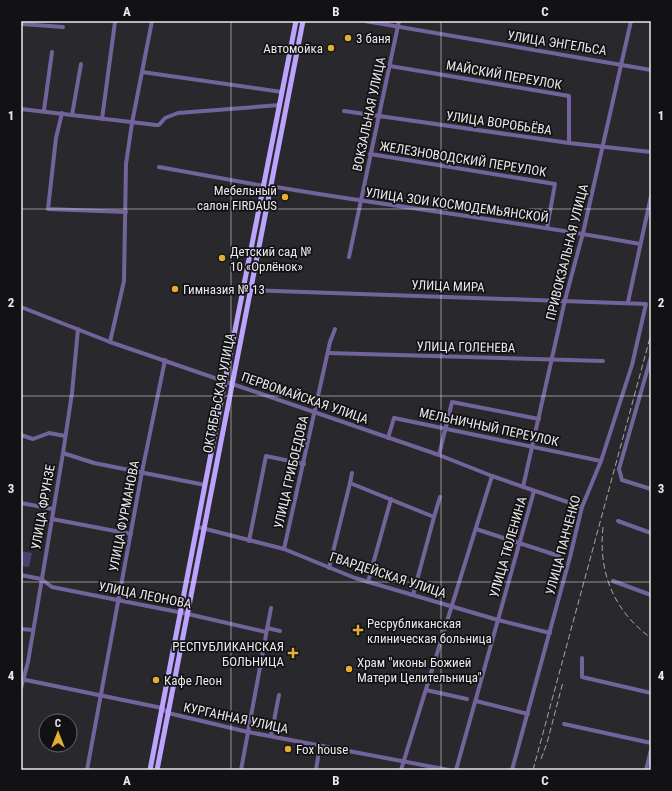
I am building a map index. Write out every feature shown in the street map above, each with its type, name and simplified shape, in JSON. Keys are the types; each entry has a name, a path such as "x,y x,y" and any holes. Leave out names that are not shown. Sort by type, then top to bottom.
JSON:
{"main road":[{"name":"ОКТЯБРЬСКАЯ УЛИЦА","path":"150,770 198,527 224,381 296,21"},
{"name":"ОКТЯБРЬСКАЯ УЛИЦА","path":"157,770 303,21"}],"street":[{"path":"110,342 124,280 126,164 132,123 152,21"},
{"name":"УЛИЦА ЭНГЕЛЬСА","path":"365,21 622,63 651,70"},
{"name":"ВОКЗАЛЬНАЯ УЛИЦА","path":"349,257 399,21"},
{"name":"ПРИВОКЗАЛЬНАЯ УЛИЦА","path":"523,487 533,447 564,300 583,233 631,21"},
{"path":"102,119 115,22"},
{"path":"21,24 63,27"},
{"path":"44,110 52,52"},
{"path":"72,115 81,64"},
{"name":"МАЙСКИЙ ПЕРЕУЛОК","path":"390,66 569,96 569,143"},
{"path":"142,72 282,92"},
{"path":"21,108 132,123 160,125 165,118 178,113 280,105"},
{"name":"УЛИЦА ВОРОБЬЁВА","path":"344,111 569,143 651,152"},
{"path":"62,113 56,138 48,209 126,212"},
{"name":"ЖЕЛЕЗНОВОДСКИЙ ПЕРЕУЛОК","path":"370,154 555,184 547,228"},
{"path":"159,167 264,186"},
{"name":"УЛИЦА ЗОИ КОСМОДЕМЬЯНСКОЙ","path":"270,186 360,202 583,233 640,244"},
{"path":"628,302 651,196"},
{"name":"УЛИЦА МИРА","path":"250,290 628,302 646,304"},
{"name":"УЛИЦА ПАНЧЕНКО","path":"512,770 550,633 582,507 601,461 632,365 646,304"},
{"name":"ПЕРВОМАЙСКАЯ УЛИЦА","path":"21,308 110,342 439,455 492,476 582,507"},
{"name":"УЛИЦА ФРУНЗЕ","path":"21,688 34,630 41,579 63,453 72,393 78,329"},
{"name":"УЛИЦА ГРИБОЕДОВА","path":"284,549 304,464 314,412 335,329"},
{"name":"УЛИЦА ГОЛЕНЕВА","path":"328,353 604,361"},
{"path":"651,357 619,469 622,480 651,489"},
{"name":"УЛИЦА ФУРМАНОВА","path":"88,770 142,472 165,360"},
{"path":"439,455 452,402 539,419"},
{"name":"МЕЛЬНИЧНЫЙ ПЕРЕУЛОК","path":"388,438 394,418 601,461"},
{"path":"21,434 33,438 48,433 65,436"},
{"path":"63,453 94,463 205,485"},
{"path":"249,541 266,456 304,464"},
{"path":"329,568 352,473"},
{"path":"401,770 492,476"},
{"path":"350,483 434,517"},
{"name":"УЛИЦА ТЮЛЕНИНА","path":"456,770 534,491"},
{"path":"413,595 440,497"},
{"path":"368,582 391,499"},
{"path":"21,503 53,509"},
{"path":"52,519 131,534"},
{"path":"618,521 651,533"},
{"name":"ГВАРДЕЙСКАЯ УЛИЦА","path":"198,527 284,549 329,568 368,582 498,620 550,633"},
{"path":"476,529 559,556"},
{"name":"УЛИЦА ЛЕОНОВА","path":"21,575 41,579 52,587 267,630 280,631"},
{"path":"613,581 651,595"},
{"path":"241,770 272,608"},
{"path":"21,629 34,630"},
{"path":"582,658 582,677 651,693"},
{"name":"КУРГАННАЯ УЛИЦА","path":"22,679 101,694 162,708 168,713 248,732 449,770"},
{"path":"426,690 467,699"},
{"path":"271,736 279,695"},
{"path":"476,701 528,714"},
{"path":"564,724 651,744"},
{"path":"316,770 320,745"},
{"path":"646,770 651,750"}],"shaded area":[{"path":"21,551 32,553 29,567 21,566"}],"railway":[{"path":"533,770 651,334"},
{"path":"603,527 603,560 611,590 627,616 651,638"},
{"path":"541,759 547,743 563,682"}],"place":[{"name":"3 баня","path":"348,38"},
{"name":"Автомойка","path":"331,48"},
{"name":"Мебельный салон FIRDAUS","path":"285,197"},
{"name":"Детский сад № 10 «Орлёнок»","path":"222,258"},
{"name":"Гимназия № 13","path":"175,289"},
{"name":"Ресрубликанская клиническая больница","path":"358,630"},
{"name":"РЕСПУБЛИКАНСКАЯ БОЛЬНИЦА","path":"293,653"},
{"name":"Храм \"иконы Божией Матери Целительница\"","path":"349,669"},
{"name":"Кафе Леон","path":"156,680"},
{"name":"Fox house","path":"288,749"}]}
